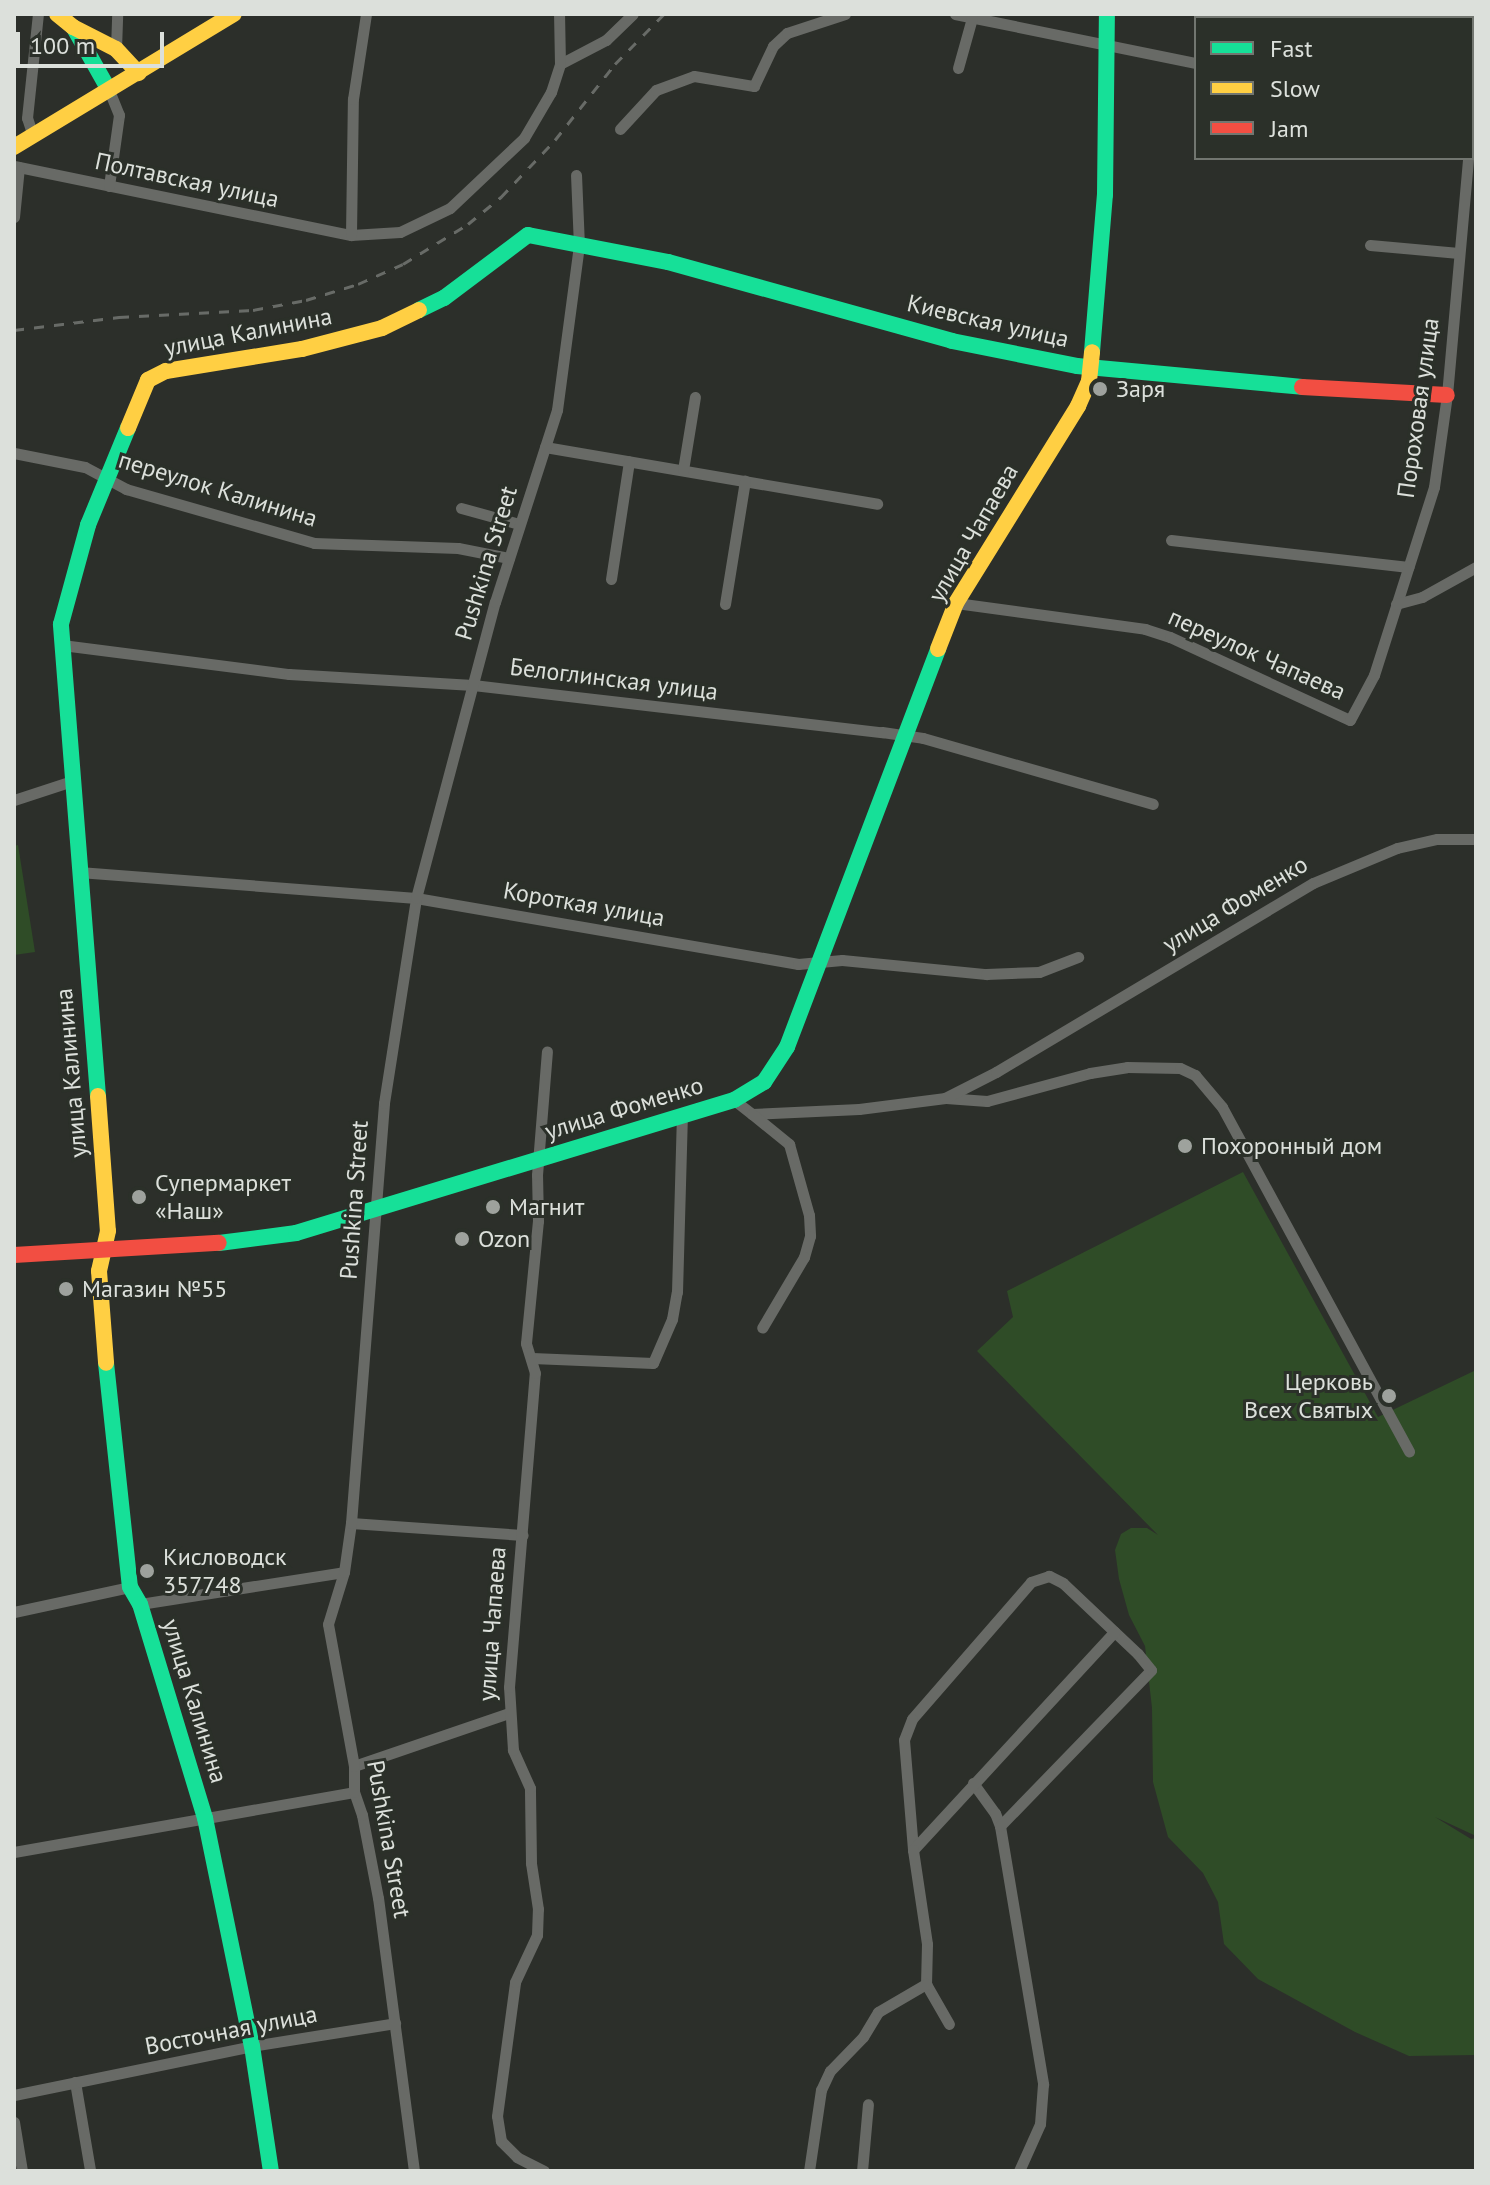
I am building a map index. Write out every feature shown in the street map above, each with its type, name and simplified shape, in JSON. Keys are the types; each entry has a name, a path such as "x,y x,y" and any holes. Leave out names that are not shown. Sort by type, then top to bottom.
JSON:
{"street":[{"path":"33,136 27,118 38,14"},
{"path":"57,14 73,27 116,49 138,73"},
{"path":"116,49 117,14"},
{"path":"14,147 234,14"},
{"path":"351,235 353,99 366,14"},
{"path":"559,14 560,64 606,40 633,14"},
{"path":"620,129 656,90 694,76 754,86 773,46 787,33 845,14"},
{"path":"955,14 1194,63"},
{"name":"улица Чапаева","path":"734,1100 764,1082 779,1064 821,962 956,603 1078,406 1090,367 1105,195 1107,14"},
{"name":"улица Чапаева","path":"1108,47 1115,14"},
{"path":"958,68 972,18"},
{"path":"73,27 109,90 119,115 109,186"},
{"name":"Полтавская улица","path":"16,167 351,235 400,232 428,222 476,187 524,138 540,116 560,64"},
{"name":"Пороховая улица","path":"1350,720 1374,675 1434,487 1447,395 1468,160"},
{"path":"14,217 16,167"},
{"name":"Pushkina Street","path":"414,2171 375,1884 354,1792 354,1766 328,1624 344,1572 351,1523 384,1103 416,898 509,558 557,410 579,246 576,175"},
{"name":"Киевская улица","path":"528,235 668,262 952,341 1090,367 1447,395"},
{"name":"улица Калинина","path":"271,2171 252,2046 205,1818 140,1604 130,1587 112,1443 99,1271 108,1231 61,624 88,525 148,380 166,371 302,349 382,328 444,298 528,235"},
{"path":"1370,245 1459,253"},
{"path":"683,470 695,397"},
{"path":"545,447 877,504"},
{"name":"переулок Калинина","path":"14,453 85,467 107,481 216,517 314,543 458,548 509,558"},
{"path":"611,579 629,461"},
{"path":"725,604 745,481"},
{"path":"461,508 519,524"},
{"path":"1171,540 1408,567"},
{"path":"1396,604 1422,597 1476,567"},
{"name":"переулок Чапаева","path":"956,603 1145,629 1170,637 1350,720"},
{"name":"Белоглинская улица","path":"62,645 289,674 473,685 905,735 1153,804"},
{"path":"14,800 72,781"},
{"name":"улица Фоменко","path":"14,1255 255,1241 375,1212 734,1100 752,1114 859,1109 945,1098 1035,1049 1313,883 1397,848 1437,839 1476,839"},
{"name":"Короткая улица","path":"79,872 416,898 798,964 821,962 986,974 1039,972 1078,957"},
{"name":"улица Чапаева","path":"544,2171 517,2157 501,2141 497,2116 515,1982 537,1935 538,1909 531,1863 530,1788 513,1750 509,1713 535,1373 526,1343 538,1221 538,1160 547,1051"},
{"path":"945,1098 987,1101 1090,1073 1127,1067 1180,1068 1195,1075 1222,1107 1409,1451"},
{"path":"752,1114 789,1144 809,1215 810,1236 804,1257 762,1328"},
{"path":"532,1358 653,1363 672,1319 677,1292 682,1116"},
{"path":"351,1523 523,1535"},
{"path":"140,1604 344,1572"},
{"path":"949,2024 926,1984 927,1944 913,1850 904,1740 912,1719 1031,1582 1049,1576 1063,1583 1151,1670 1000,1826"},
{"path":"14,1612 130,1587"},
{"path":"913,1850 1114,1632"},
{"path":"354,1766 509,1713"},
{"path":"973,1783 995,1813 1000,1826 1043,2084 1040,2124 1019,2171"},
{"path":"14,1852 354,1792"},
{"path":"809,2171 821,2090 830,2071 863,2037 878,2012 926,1984"},
{"name":"Восточная улица","path":"14,2095 252,2046 395,2023"},
{"path":"75,2082 90,2170"},
{"path":"862,2171 868,2104"},
{"path":"14,2122 22,2171"}],"green space":[{"path":"18,845 35,952 14,955 14,846"},
{"path":"1243,1172 1378,1417 1476,1370 1476,1836 1435,1817 1471,1839 1476,1838 1476,2055 1409,2056 1355,2032 1258,1979 1224,1944 1218,1902 1203,1873 1168,1837 1153,1782 1152,1708 1145,1646 1129,1615 1119,1579 1115,1550 1121,1534 1131,1528 1147,1528 1158,1535 977,1351 1013,1317 1007,1291"}],"railway":[{"path":"14,330 119,317 253,310 306,300 358,284 403,264 468,224 501,197 555,140 615,64 664,14"}],"traffic: fast":[{"path":"1092,352 1105,195 1107,14"},
{"path":"74,28 109,90"},
{"path":"419,310 444,298 528,235 668,262 952,341 1077,366 1302,387"},
{"path":"98,1096 61,624 88,525 128,428"},
{"path":"219,1243 296,1233 734,1100 764,1082 787,1047 938,649"},
{"path":"106,1363 130,1587 140,1604 205,1818 252,2046 271,2171"}],"traffic: slow":[{"path":"57,14 73,27 116,49 138,73"},
{"path":"14,147 234,14"},
{"path":"128,428 148,380 166,371 302,349 382,328 419,310"},
{"path":"938,649 956,603 1078,406 1089,381 1092,352"},
{"path":"98,1096 108,1231 99,1271 106,1363"}],"traffic: jam":[{"path":"1302,387 1447,395"},
{"path":"14,1255 219,1243"}],"place":[{"name":"Заря","path":"1100,389"},
{"name":"Похоронный дом","path":"1185,1146"},
{"name":"Супермаркет «Наш»","path":"139,1197"},
{"name":"Магнит","path":"493,1207"},
{"name":"Ozon","path":"462,1239"},
{"name":"Магазин №55","path":"66,1289"},
{"name":"Церковь Всех Святых","path":"1389,1396"},
{"name":"Кисловодск 357748","path":"147,1571"}]}
